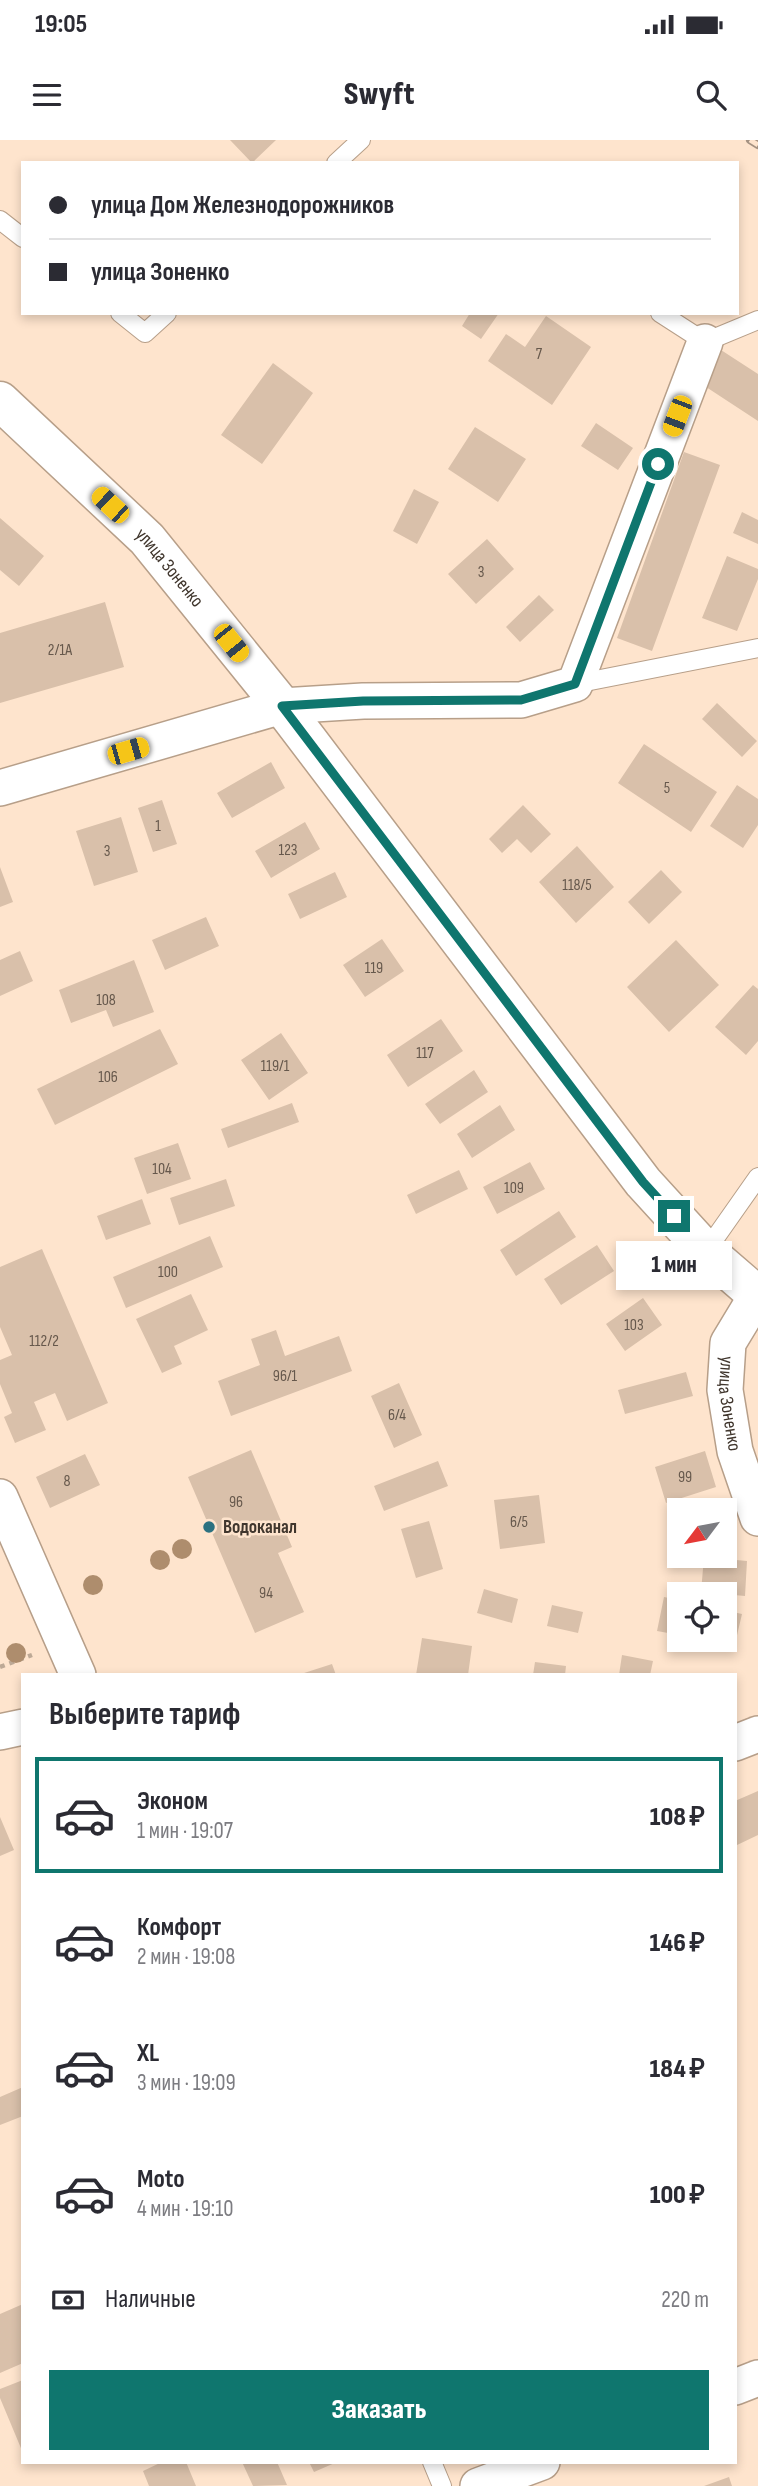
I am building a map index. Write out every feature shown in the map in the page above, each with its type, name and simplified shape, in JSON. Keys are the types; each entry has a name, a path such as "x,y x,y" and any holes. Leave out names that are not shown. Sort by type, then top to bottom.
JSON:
{"street":[{"path":"0,788 282,706 363,701 521,700 575,684 705,342"},
{"name":"улица Зоненко","path":"0,401 147,539 282,706 643,1182 706,1251 757,1295 727,1343 725,1390 735,1451 758,1518"},
{"path":"0,1497 77,1673"},
{"path":"0,1732 21,1727"},
{"path":"737,1742 758,1734"},
{"path":"737,2386 758,2378"},
{"path":"500,2478 537,2464"}],"lane":[{"path":"337,161 361,140"},
{"path":"0,220 21,236"},
{"path":"122,315 145,333 165,315"},
{"path":"663,315 705,342 758,320"},
{"path":"575,684 758,648"},
{"path":"706,1251 758,1177"},
{"path":"433,2464 442,2486"}],"building":[{"path":"230,140 276,140 254,161 250,161"},
{"path":"469,315 498,315 481,339 462,326"},
{"path":"546,316 591,347 552,405 488,361 506,334 525,347"},
{"path":"721,350 758,374 758,421 700,383"},
{"path":"273,363 313,393 262,464 221,435"},
{"path":"596,423 633,448 618,470 581,446"},
{"path":"475,427 526,459 498,502 448,469"},
{"path":"684,452 720,465 652,651 617,638"},
{"path":"414,489 439,502 417,544 393,531"},
{"path":"742,512 758,520 758,544 733,533"},
{"path":"0,518 44,556 19,586 0,570"},
{"path":"487,539 514,569 476,604 448,574"},
{"path":"727,556 758,569 758,579 737,631 702,618"},
{"path":"539,595 554,610 520,642 506,627"},
{"path":"105,602 124,667 0,703 0,633"},
{"path":"717,703 757,741 742,757 702,719"},
{"path":"644,744 717,792 691,832 618,783"},
{"path":"271,762 285,788 232,818 217,793"},
{"path":"737,785 758,799 758,825 743,848 710,826"},
{"path":"162,800 177,844 153,852 138,808"},
{"path":"523,805 551,834 531,853 517,839 502,853 489,839"},
{"path":"121,817 138,872 94,886 76,831"},
{"path":"305,822 320,849 271,878 255,851"},
{"path":"577,846 614,887 576,923 539,882"},
{"path":"0,867 13,902 0,907"},
{"path":"661,870 682,892 649,924 628,902"},
{"path":"335,872 347,897 300,919 288,894"},
{"path":"206,917 219,946 165,970 152,940"},
{"path":"382,939 404,971 365,997 343,965"},
{"path":"676,940 719,985 669,1032 627,987"},
{"path":"20,951 33,981 0,996 0,960"},
{"path":"134,960 154,1012 113,1027 106,1010 71,1023 59,990"},
{"path":"753,985 758,989 758,1041 746,1055 715,1027"},
{"path":"441,1019 463,1051 408,1087 387,1055"},
{"path":"160,1029 178,1064 55,1125 37,1089"},
{"path":"281,1033 308,1073 269,1100 241,1060"},
{"path":"474,1070 488,1092 440,1124 425,1104"},
{"path":"292,1103 299,1122 228,1148 221,1129"},
{"path":"500,1105 515,1130 472,1158 457,1134"},
{"path":"178,1143 191,1179 147,1194 134,1158"},
{"path":"530,1162 545,1189 497,1214 483,1187"},
{"path":"459,1170 468,1189 416,1214 407,1195"},
{"path":"226,1179 235,1206 179,1225 170,1198"},
{"path":"142,1199 151,1224 106,1240 97,1216"},
{"path":"559,1211 576,1237 516,1276 500,1250"},
{"path":"210,1236 223,1267 126,1308 113,1277"},
{"path":"597,1245 614,1271 561,1305 544,1279"},
{"path":"42,1249 108,1403 67,1421 55,1393 34,1402 46,1430 15,1443 4,1417 12,1413 0,1384 0,1360 12,1355 0,1327 0,1267"},
{"path":"191,1294 208,1330 174,1346 182,1364 162,1373 136,1319"},
{"path":"643,1298 662,1325 625,1351 606,1324"},
{"path":"276,1330 285,1356 339,1336 352,1371 231,1416 218,1381 260,1365 251,1339"},
{"path":"686,1372 693,1396 625,1414 618,1390"},
{"path":"399,1383 422,1435 394,1448 371,1396"},
{"path":"251,1450 292,1547 278,1553 304,1612 255,1633 188,1477"},
{"path":"705,1451 716,1487 682,1498 667,1498 666,1503 655,1467"},
{"path":"85,1454 100,1485 50,1508 36,1477"},
{"path":"438,1461 448,1486 384,1511 374,1486"},
{"path":"539,1495 545,1543 500,1549 494,1500"},
{"path":"429,1521 443,1569 416,1578 401,1529"},
{"path":"737,1560 747,1561 745,1596 737,1595 737,1582 702,1582 703,1568 737,1568"},
{"path":"484,1589 518,1599 512,1623 477,1613"},
{"path":"664,1597 667,1598 667,1633 657,1631"},
{"path":"552,1605 583,1612 578,1633 547,1626"},
{"path":"737,1613 742,1614 737,1635"},
{"path":"422,1638 472,1646 468,1673 416,1673"},
{"path":"622,1655 653,1661 650,1673 619,1673"},
{"path":"535,1662 566,1666 565,1673 533,1673"},
{"path":"332,1664 335,1673 304,1673"},
{"path":"758,1791 758,1835 737,1845 737,1800"},
{"path":"0,1817 14,1850 0,1856"},
{"path":"21,2088 21,2117 0,2125 0,2097"},
{"path":"21,2305 21,2364 0,2373 0,2314"},
{"path":"21,2381 21,2448 0,2398 0,2389"},
{"path":"158,2464 187,2464 196,2486 149,2486 143,2471"},
{"path":"243,2464 278,2464 287,2485 253,2486"},
{"path":"310,2464 332,2464 314,2472"},
{"path":"729,2477 732,2486 704,2486"}],"railway":[{"path":"750,140 758,145"}],"place":[{"name":"Водоканал","path":"209,1527"}],"route":[{"path":"658,464 575,684 521,700 363,701 282,706 643,1182 674,1216"}]}
